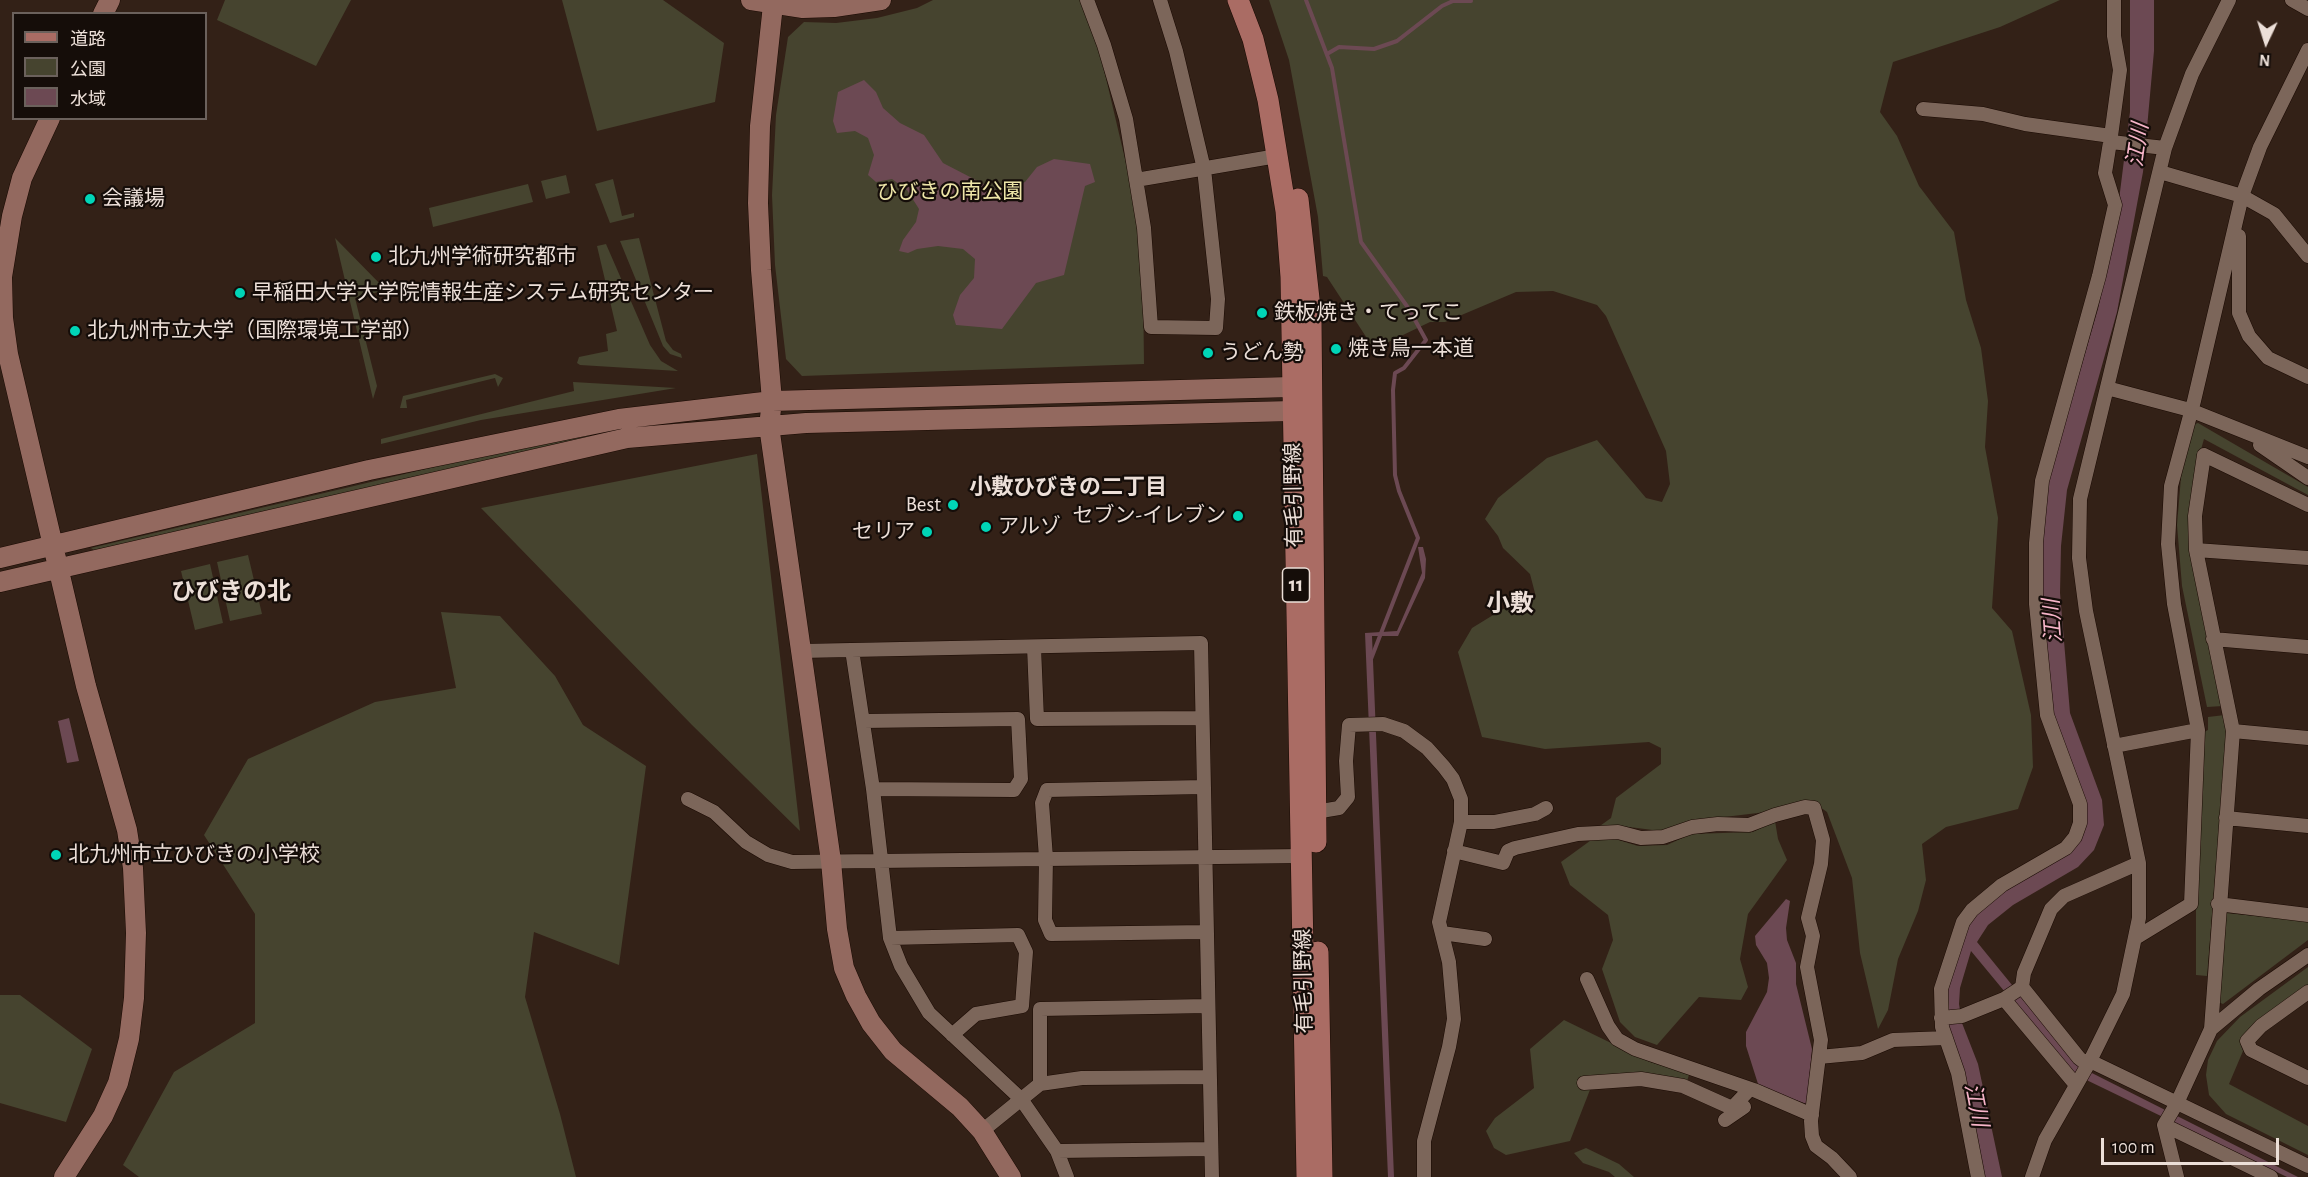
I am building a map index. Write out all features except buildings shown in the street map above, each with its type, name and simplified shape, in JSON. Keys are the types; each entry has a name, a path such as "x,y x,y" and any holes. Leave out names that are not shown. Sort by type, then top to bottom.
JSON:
{"main road":[{"name":"有毛引野線","path":"1238,0 1252,39 1268,100 1287,211 1291,277 1292,411 1322,1177"},
{"name":"有毛引野線","path":"1254,0 1275,77 1303,233 1311,317 1309,813 1302,856 1307,1177"}],"street":[{"path":"751,0 773,6 834,7 882,0"},
{"path":"1087,0 1104,45 1125,119 1144,228 1151,327 1216,328 1218,299 1204,169 1176,51 1160,0"},
{"path":"1978,1177 1958,1073 1941,1018 1941,989 1963,922 1972,910 2002,885 2066,848 2075,837 2080,823 2080,804 2047,716 2036,604 2036,543 2042,481 2099,276 2115,205 2105,173 2120,70 2114,36 2114,0"},
{"path":"2032,1177 2045,1140 2089,1064 2124,994 2137,937 2139,863 2086,611 2079,558 2080,499 2166,148 2192,74 2229,0"},
{"path":"2292,0 2308,9"},
{"path":"773,6 760,126 758,202 760,270 772,402 770,426 844,968 871,1023 893,1051 960,1107 982,1131 1011,1177"},
{"path":"2137,937 2192,904 2199,730 2174,603 2168,544 2171,486 2194,401 2242,196 2260,147 2308,50"},
{"path":"1923,109 1983,114 2025,124 2166,148"},
{"path":"49,120 22,178 6,245 2,277 8,354 55,545 86,686 127,830 133,868 136,933 134,998 129,1040 115,1090 104,1116 69,1170"},
{"path":"1136,180 1277,156"},
{"path":"2160,172 2242,196 2274,214 2308,256"},
{"path":"2239,213 2239,313 2249,336 2268,358 2308,377"},
{"path":"0,558 369,470 619,419 772,402 1292,387 1312,405"},
{"path":"2106,388 2190,410 2245,434 2308,457"},
{"path":"0,582 627,438 770,426 1292,411 1312,405"},
{"path":"2245,434 2308,478"},
{"path":"2177,1177 2164,1125 2177,1103 2211,1029 2218,904 2233,731 2196,550 2195,516 2204,454 2308,504"},
{"path":"2196,550 2308,558"},
{"path":"2213,639 2308,646"},
{"path":"801,651 1201,643 1212,1177"},
{"path":"1034,647 1037,719 1202,718"},
{"path":"852,650 873,789 890,938 915,991 929,1013 1021,1099 1057,1151 1067,1177"},
{"path":"863,721 1018,719 1021,779 1014,790 873,789"},
{"path":"1309,813 1338,808 1348,797 1346,761 1349,725 1383,724 1404,731 1427,748 1448,773 1461,799 1461,822 1439,922 1449,962 1454,1019 1449,1047 1424,1141 1424,1177"},
{"path":"2114,746 2199,730"},
{"path":"2233,731 2308,738"},
{"path":"1204,787 1047,790 1042,803 1046,858 1045,920 1051,934 1207,932"},
{"path":"688,799 714,812 746,842 768,855 792,862 1302,856"},
{"path":"1454,851 1503,863 1508,851 1515,848 1578,834 1618,832 1641,838 1663,837 1692,827 1718,824 1749,825 1805,807 1814,808 1823,840 1821,864 1808,918 1813,936 1807,967 1821,1040 1812,1115 1812,1136 1816,1146 1832,1158 1850,1177"},
{"path":"1461,822 1494,822 1535,814 1546,808"},
{"path":"2226,818 2308,826"},
{"path":"2139,863 2064,896 2051,909 2024,973 2022,987 2079,1058 2308,1166"},
{"path":"2218,904 2308,915"},
{"path":"1442,933 1485,939"},
{"path":"890,938 1018,934 1026,952 1022,1006 976,1014 952,1035"},
{"path":"2211,1029 2259,989 2308,955"},
{"path":"1587,979 1608,1026 1617,1039 1635,1049 1752,1090 1812,1115"},
{"path":"1941,1018 1962,1016 2004,999 2022,987"},
{"path":"2308,992 2261,1026 2247,1041 2251,1050 2308,1078"},
{"path":"2004,999 2078,1083"},
{"path":"1040,1084 1040,1009 1208,1006"},
{"path":"1819,1058 1862,1053 1893,1040 1946,1038"},
{"path":"982,1131 1040,1084 1082,1078 1210,1077"},
{"path":"1584,1083 1641,1079 1683,1086 1732,1108 1752,1090"},
{"path":"1725,1120 1738,1114 1752,1090"},
{"path":"2164,1125 2271,1177"},
{"path":"1057,1151 1211,1149"}],"green space":[{"path":"225,0 351,0 316,66 217,20"},
{"path":"562,0 663,0 724,43 715,102 597,131"},
{"name":"ひびきの南公園","path":"933,0 1080,0 1101,57 1133,193 1143,283 1144,364 802,376 786,359 775,265 772,195 776,115 788,37 804,22 836,23 877,18 917,8"},
{"path":"1269,0 2060,0 2000,27 1893,62 1880,112 1897,136 1919,186 1954,232 1966,300 1981,348 1988,401 1985,447 1998,518 1992,608 2012,631 2031,715 2033,767 2018,809 1946,827 1922,844 1926,880 1918,911 1898,959 1888,1010 1878,1029 1860,953 1852,878 1827,812 1810,800 1766,812 1691,821 1661,831 1621,826 1597,828 1611,818 1616,798 1661,764 1661,748 1649,742 1545,749 1482,737 1458,652 1472,628 1503,609 1536,597 1530,574 1503,548 1498,536 1485,519 1498,498 1547,458 1597,440 1646,498 1662,502 1670,484 1666,451 1606,316 1597,305 1553,291 1516,292 1445,322 1430,322 1374,349 1327,277 1323,276 1318,217 1289,60"},
{"path":"566,175 570,193 546,199 541,181"},
{"path":"613,179 622,216 634,213 634,217 610,223 595,184"},
{"path":"528,184 533,202 433,227 429,208"},
{"path":"335,238 386,290 355,298 377,386 373,399"},
{"path":"639,238 666,341 673,350 681,354 682,358 670,354 663,346 620,241"},
{"path":"606,244 650,345 661,361 678,371 577,363 579,357 608,351 606,334 617,331 597,246"},
{"path":"495,374 503,378 498,387 495,378 406,400 407,408 400,408 403,396"},
{"path":"573,382 676,388 481,420 381,444 381,439 574,391"},
{"path":"742,418 197,531 94,550 91,548 515,448 635,426 691,425"},
{"path":"2198,423 2308,487 2308,495 2204,439 2194,474 2190,549 2223,706 2207,707 2182,586 2177,525 2182,465 2192,425"},
{"path":"757,454 800,831 692,725 481,508"},
{"path":"248,555 262,614 230,621 217,562"},
{"path":"210,564 223,623 195,630 181,571"},
{"path":"441,612 500,616 555,676 583,725 646,766 619,965 534,932 525,997 576,1177 139,1177 123,1165 174,1072 255,1023 255,914 204,835 248,759 375,702 456,688"},
{"path":"2225,715 2227,732 2207,976 2196,975 2196,907 2204,732 2208,730 2208,717"},
{"path":"1775,821 1778,839 1787,860 1748,914 1740,959 1748,987 1741,1000 1699,997 1657,1045 1635,1037 1620,1022 1602,969 1613,940 1608,915 1570,885 1561,862 1594,838 1612,838 1638,846 1667,845 1691,834 1753,832"},
{"path":"2225,913 2308,921 2308,940 2223,1004 2216,1001"},
{"path":"2308,967 2308,985 2255,1024 2240,1043 2243,1051 2229,1084 2308,1126 2308,1155 2226,1114 2209,1095 2206,1075 2208,1060 2217,1041 2240,1017"},
{"path":"0,995 20,995 92,1049 66,1122 0,1103"},
{"path":"1564,1020 1650,1062 1684,1072 1689,1075 1687,1081 1595,1077 1570,1141 1506,1155 1494,1148 1486,1131 1495,1118 1534,1088 1530,1049"},
{"path":"1586,1148 1619,1164 1634,1177 1615,1177 1609,1172 1583,1163 1574,1153"}],"water":[{"name":"江川","path":"2130,0 2154,0 2154,51 2143,172 2117,312 2067,490 2061,546 2060,593 2070,713 2102,800 2104,825 2094,850 2078,867 2013,905 1988,925 1977,942 2078,1066 2298,1177 2287,1177 2072,1073 1971,951 1960,988 1959,1004 1962,1023 1978,1064 2002,1177 1982,1177 1950,1043 1944,1004 1968,923 2001,891 2065,853 2084,823 2055,734 2041,596 2044,510 2051,470 2098,309 2115,232 2130,112"},
{"path":"864,80 876,92 883,108 900,123 924,135 943,163 1001,193 1025,182 1037,167 1054,159 1090,164 1095,182 1085,186 1064,275 1036,283 1002,329 956,325 953,315 960,295 974,278 975,259 963,249 938,246 917,249 908,253 899,251 903,240 916,222 919,209 907,190 892,179 876,182 868,175 874,155 868,138 855,131 837,133 833,121 838,92"},
{"path":"1418,547 1423,547 1426,559 1425,578 1398,636 1372,636 1394,1177 1388,1177 1365,633 1397,631 1422,573"},
{"path":"69,718 79,761 67,763 58,721"},
{"path":"1786,899 1790,901 1786,928 1787,940 1796,963 1796,984 1812,1049 1807,1104 1759,1087 1746,1046 1746,1032 1767,992 1769,978 1767,963 1756,945 1755,936"}],"waterway":[{"path":"1306,0 1332,68 1361,242 1409,309 1426,340 1404,368 1395,373 1393,390 1395,475 1418,538 1371,659"},
{"path":"1327,54 1339,47 1374,49 1397,41 1442,6 1453,1 1471,1"}],"place":[{"name":"会議場","path":"90,199"},
{"name":"北九州学術研究都市","path":"376,257"},
{"name":"早稲田大学大学院情報生産システム研究センター","path":"240,293"},
{"name":"鉄板焼き・てってこ","path":"1262,313"},
{"name":"北九州市立大学（国際環境工学部）","path":"75,331"},
{"name":"焼き鳥一本道","path":"1336,349"},
{"name":"うどん勢","path":"1208,353"},
{"name":"Best","path":"953,505"},
{"name":"セブン-イレブン","path":"1238,516"},
{"name":"アルゾ","path":"986,527"},
{"name":"セリア","path":"927,532"},
{"name":"北九州市立ひびきの小学校","path":"56,855"}],"district":[{"name":"小敷ひびきの二丁目","path":"1068,487"},
{"name":"ひびきの北","path":"231,592"},
{"name":"小敷","path":"1510,604"}]}
